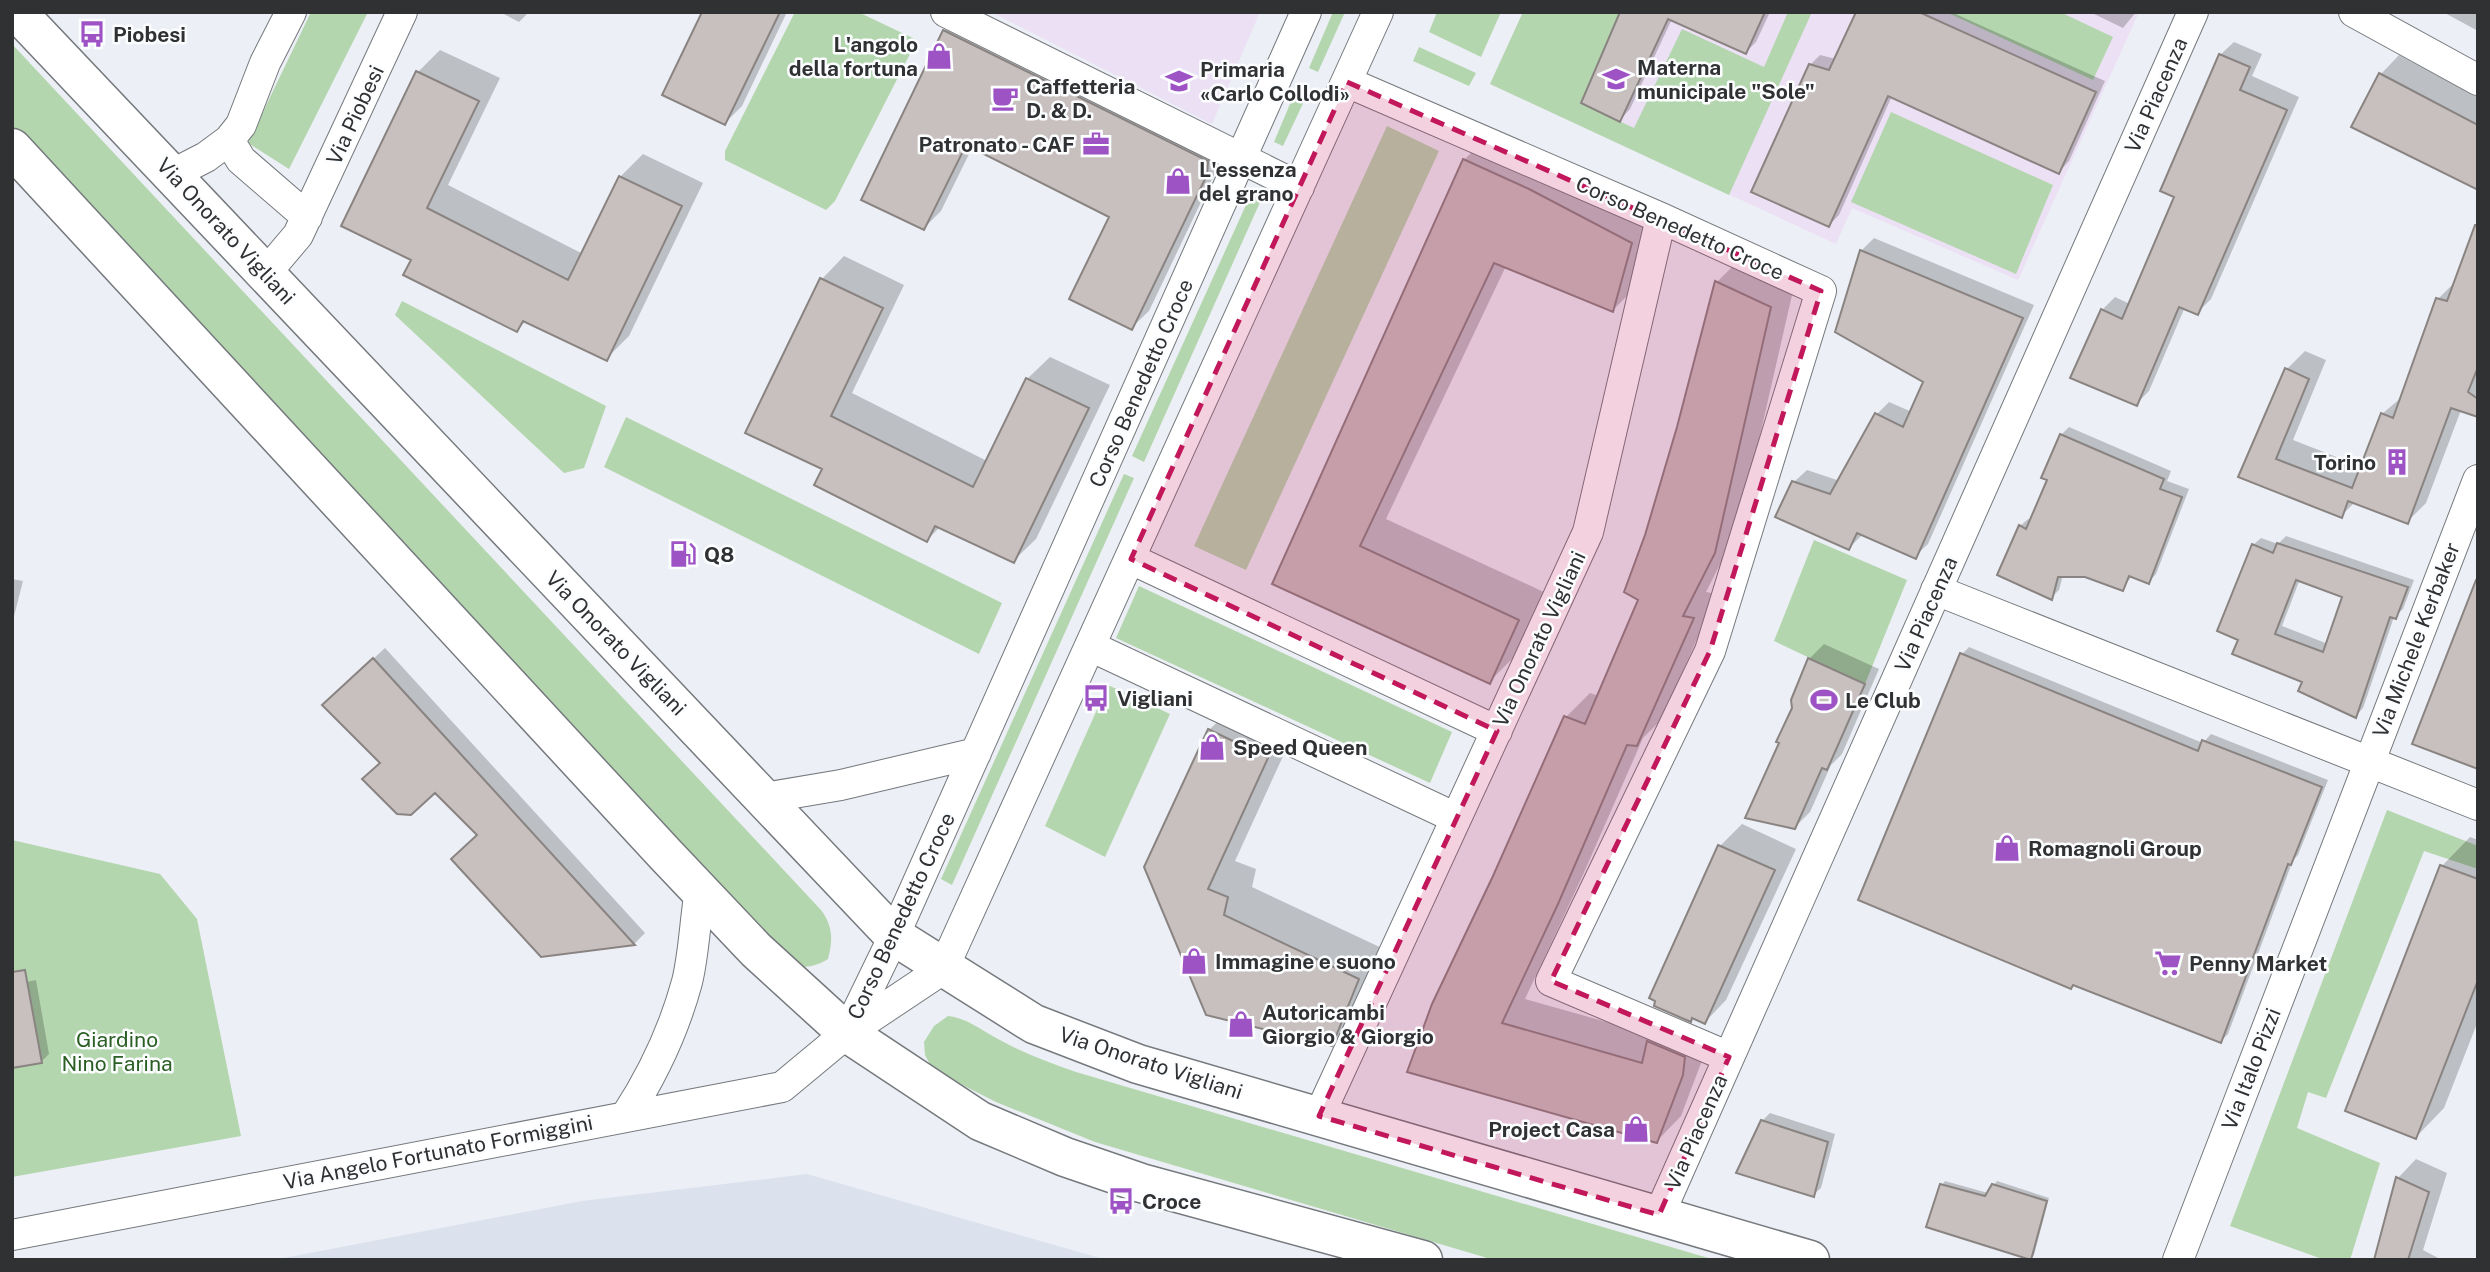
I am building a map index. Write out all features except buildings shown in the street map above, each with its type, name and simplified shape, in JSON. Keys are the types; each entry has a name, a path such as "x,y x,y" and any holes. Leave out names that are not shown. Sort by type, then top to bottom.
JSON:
{"main road":[{"name":"Via Onorato Vigliani","path":"17,12 894,936 1034,1024 1138,1064 1810,1260"},
{"path":"12,148 756,950 846,1033 980,1121 1065,1157 1141,1183 1423,1260"}],"street":[{"path":"173,174 206,157 229,140 240,125 265,63 291,12"},
{"name":"Via Piobesi","path":"265,274 298,235 402,12"},
{"path":"946,12 1299,187"},
{"name":"Corso Benedetto Croce","path":"846,1033 894,936 1306,12"},
{"path":"943,969 1378,12"},
{"name":"Via Piacenza","path":"1659,1215 2193,12"},
{"path":"2354,12 2478,80"},
{"name":"Corso Benedetto Croce","path":"1347,82 1661,218 1821,291 1710,651 1551,981 1729,1056"},
{"path":"229,140 240,160 307,217"},
{"name":"Via Onorato Vigliani","path":"1319,1116 1588,532 1661,218"},
{"name":"Via Michele Kerbaker","path":"2370,761 2478,480"},
{"path":"1131,559 1497,731"},
{"path":"1936,590 2478,805"},
{"path":"1090,646 1456,818"},
{"path":"764,798 841,785 976,753"},
{"name":"Via Italo Pizzi","path":"2178,1260 2370,761"},
{"path":"626,1116 643,1091 661,1054 687,981 700,890"},
{"name":"Corso Benedetto Croce","path":"846,1033 943,969"},
{"name":"Via Angelo Fortunato Formiggini","path":"12,1235 782,1087 846,1033"}],"highlighted area":[{"path":"1347,82 1821,291 1710,651 1551,981 1729,1057 1659,1215 1319,1116 1497,731 1131,559"}],"shaded area":[{"name":"Primaria «Carlo Collodi»","path":"991,12 1260,12 1212,124"},
{"path":"1523,12 2139,12 2018,280 1852,208 1836,244 1490,84"},
{"path":"807,1174 1107,1260 273,1260 582,1201"}],"green space":[{"path":"311,12 368,12 289,169 248,143"},
{"path":"795,12 858,12 917,40 835,201 826,210 725,160 725,151"},
{"path":"1333,12 1345,12 1318,72 1309,68"},
{"path":"1437,12 1501,12 1481,57 1429,32"},
{"path":"1523,12 1620,12 1581,103 1634,128 1682,29 1764,67 1788,12 1812,12 1729,195 1490,84"},
{"path":"1946,12 2060,12 2113,37 2093,80"},
{"path":"12,44 821,910 831,933 828,959 810,966 790,966 12,135"},
{"path":"1419,47 1476,73 1469,86 1413,61"},
{"path":"1295,92 1306,97 1283,146 1274,142"},
{"path":"1891,112 2053,185 2016,274 1851,202"},
{"path":"1387,126 1439,151 1246,570 1194,546"},
{"path":"1251,194 1261,200 1144,462 1132,456"},
{"path":"402,301 606,406 584,468 564,473 395,315"},
{"path":"626,417 1002,603 979,654 604,467"},
{"path":"1124,474 1134,478 952,885 941,879"},
{"path":"1814,540 1907,580 1865,684 1774,641"},
{"path":"1139,586 1452,732 1430,783 1116,638"},
{"path":"1108,685 1170,714 1105,857 1045,826"},
{"path":"2387,810 2478,846 2478,869 2424,851 2326,1098 2308,1092 2297,1128 2380,1163 2350,1260 2325,1260 2230,1226"},
{"name":"Giardino Nino Farina","path":"12,840 160,874 197,919 241,1136 12,1177"},
{"path":"948,1016 968,1022 1017,1049 1076,1072 1715,1260 1494,1260 1095,1142 996,1102 933,1070 925,1055 924,1042 934,1026"}],"place":[{"name":"Piobesi","path":"92,34"},
{"name":"L'angolo della fortuna","path":"939,56"},
{"name":"Materna municipale \"Sole\"","path":"1616,79"},
{"name":"Primaria «Carlo Collodi»","path":"1179,81"},
{"name":"Caffetteria D. & D.","path":"1005,98"},
{"name":"Patronato - CAF","path":"1096,144"},
{"name":"L'essenza del grano","path":"1178,181"},
{"name":"Torino","path":"2397,462"},
{"name":"Q8","path":"683,554"},
{"name":"Vigliani","path":"1096,698"},
{"name":"Le Club","path":"1824,700"},
{"name":"Speed Queen","path":"1212,747"},
{"name":"Romagnoli Group","path":"2007,848"},
{"name":"Immagine e suono","path":"1194,961"},
{"name":"Penny Market","path":"2168,963"},
{"name":"Autoricambi Giorgio & Giorgio","path":"1241,1024"},
{"name":"Project Casa","path":"1636,1129"},
{"name":"Croce","path":"1121,1201"}]}
